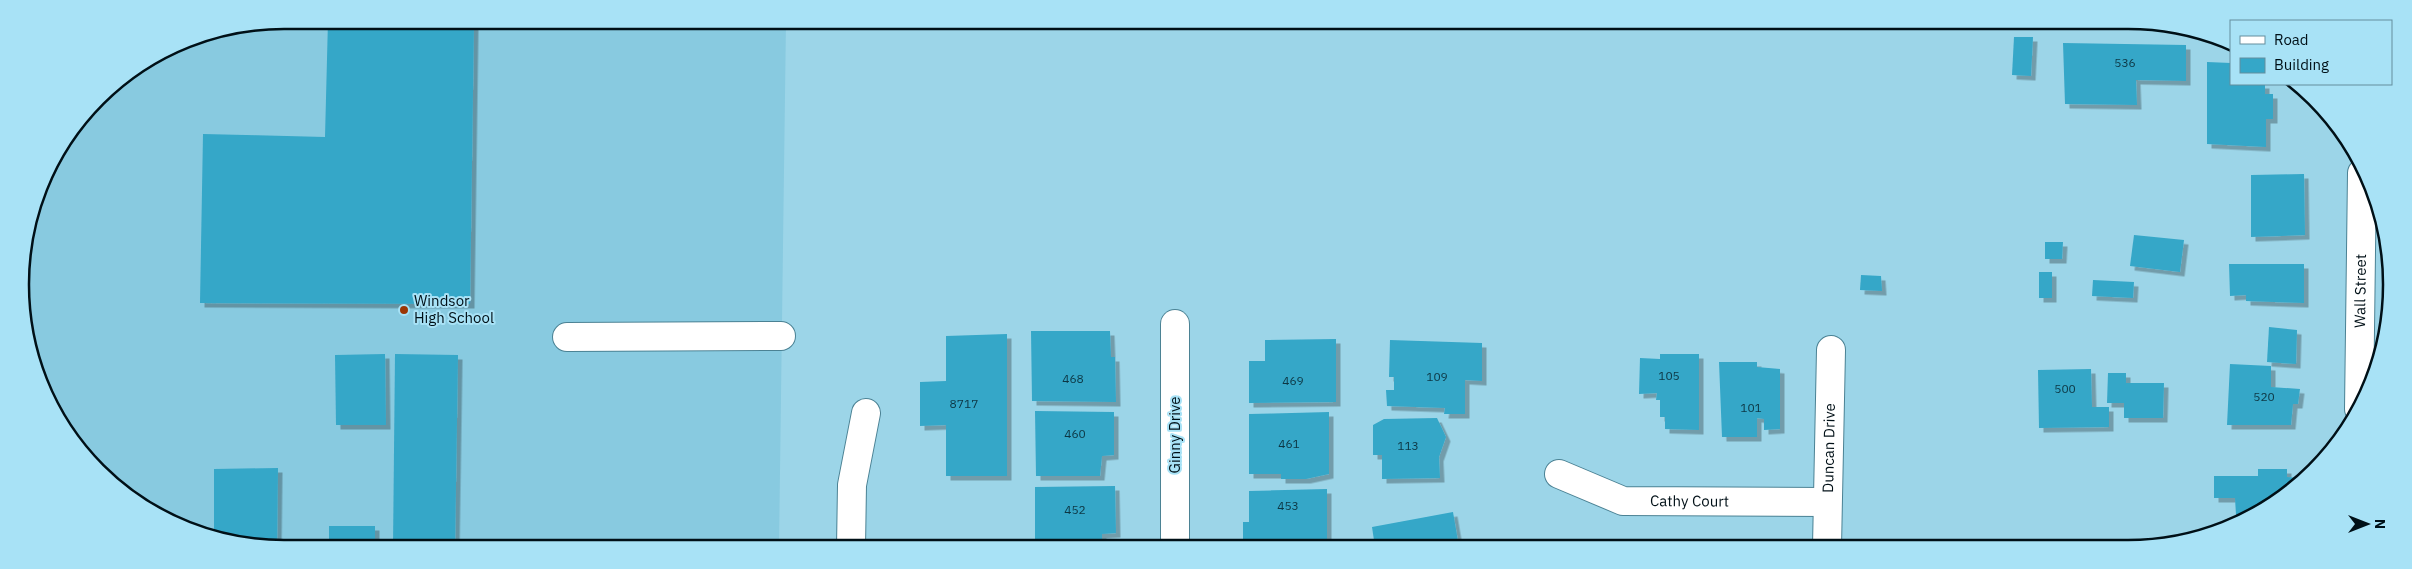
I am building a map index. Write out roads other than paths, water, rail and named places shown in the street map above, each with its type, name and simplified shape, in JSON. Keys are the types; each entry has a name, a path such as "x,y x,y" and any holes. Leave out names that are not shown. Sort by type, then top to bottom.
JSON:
{"street":[{"name":"Wall Street","path":"2360,392 2366,192"},
{"name":"Ginny Drive","path":"1174,540 1175,324"},
{"path":"567,337 781,336"},
{"name":"Duncan Drive","path":"1827,540 1826,502 1831,350"},
{"path":"851,540 852,484 866,413"},
{"name":"Cathy Court","path":"1559,474 1623,501 1826,502"}],"place":[{"name":"Windsor High School","path":"404,310"}]}
